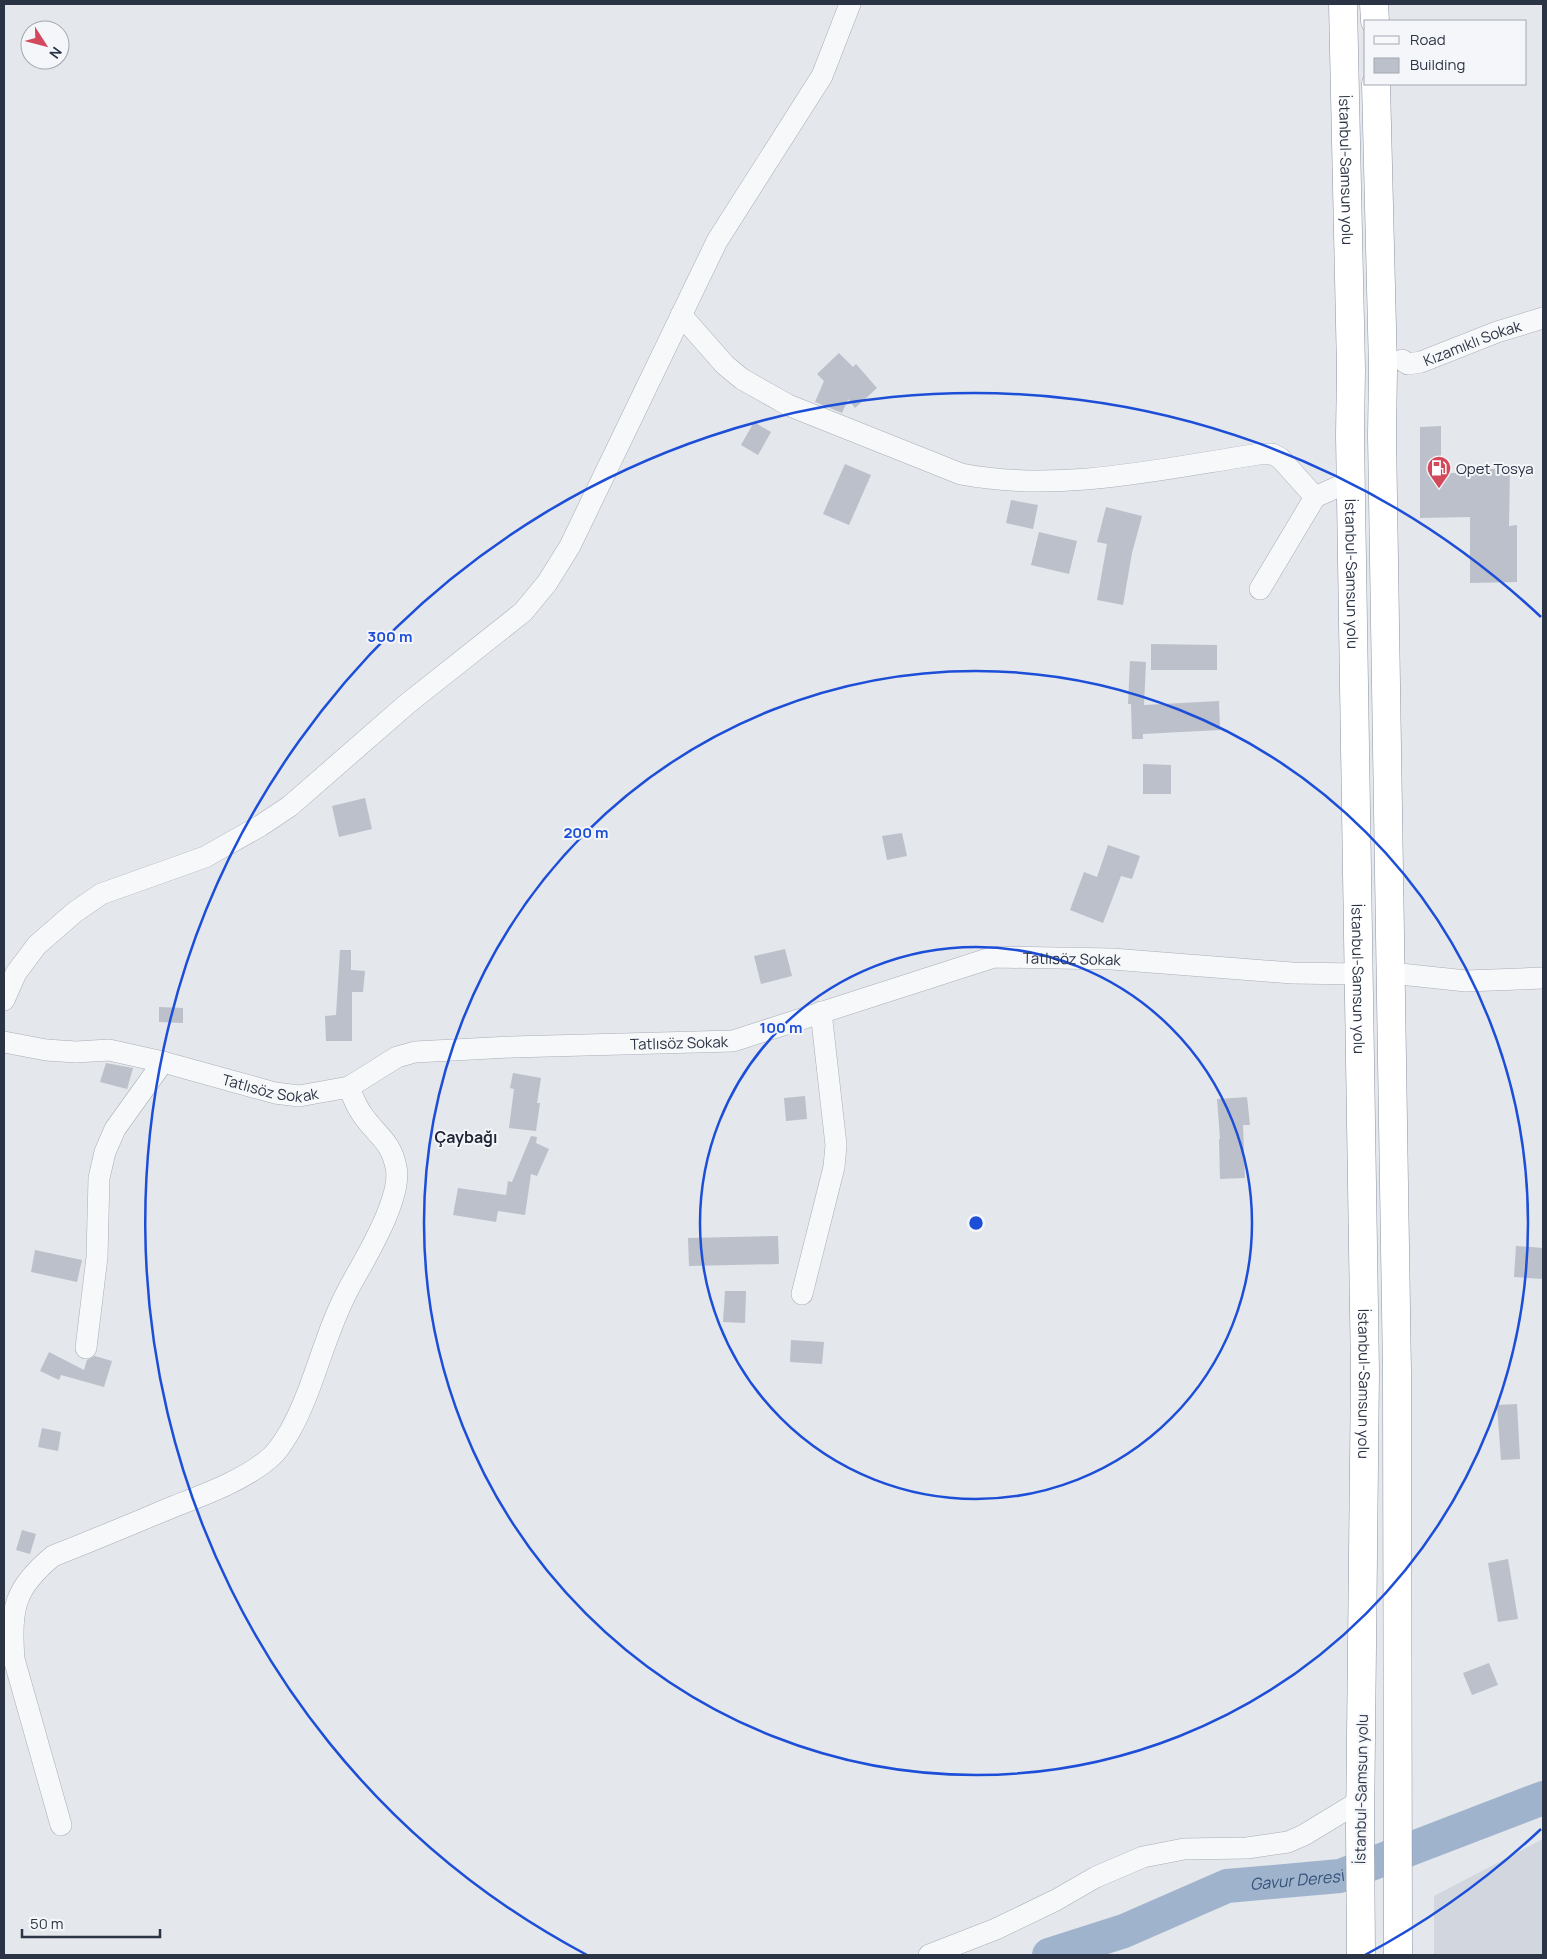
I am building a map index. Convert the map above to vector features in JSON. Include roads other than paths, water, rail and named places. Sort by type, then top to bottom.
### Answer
[{"type":"highway","name":"İstanbul-Samsun yolu","points":[[1342,4],[1351,360],[1351,482],[1366,1372],[1360,1801],[1361,1955]]},
{"type":"highway","points":[[1374,4],[1375,20]]},
{"type":"highway","points":[[1376,85],[1383,369],[1382,435],[1397,1372],[1398,1955]]},
{"type":"street","points":[[4,1000],[16,973],[37,945],[76,912],[101,894],[205,857],[290,806],[407,704],[523,612],[547,583],[570,546],[717,241],[822,76],[850,4]]},
{"type":"street","points":[[680,315],[725,365],[742,379],[788,404],[961,474],[990,480],[1029,482],[1076,480],[1259,454],[1272,454],[1280,458],[1315,497]]},
{"type":"street","name":"Kızamıklı Sokak","points":[[1402,360],[1408,364],[1421,362],[1497,332],[1543,318]]},
{"type":"street","points":[[1260,589],[1315,497],[1351,482]]},
{"type":"street","name":"Tatlısöz Sokak","points":[[4,1042],[46,1050],[76,1052],[109,1050],[163,1062],[283,1094],[299,1096],[349,1087],[397,1057],[415,1052],[512,1047],[733,1041],[994,957],[1112,959],[1292,974],[1359,974]]},
{"type":"street","points":[[1390,973],[1466,981],[1543,978]]},
{"type":"street","points":[[802,1294],[835,1159],[836,1145],[820,1012]]},
{"type":"street","points":[[86,1348],[97,1257],[99,1178],[105,1152],[115,1129],[163,1062]]},
{"type":"street","points":[[61,1825],[14,1658],[11,1631],[20,1590],[35,1571],[53,1556],[209,1492],[254,1469],[273,1455],[289,1432],[306,1398],[347,1292],[380,1231],[395,1191],[397,1169],[390,1148],[381,1134],[365,1119],[349,1087]]},
{"type":"street","points":[[929,1955],[996,1929],[1056,1900],[1096,1877],[1143,1857],[1184,1849],[1247,1848],[1288,1842],[1304,1835],[1360,1801]]},
{"type":"waterway","name":"Gavur Deresi","points":[[1049,1955],[1124,1931],[1227,1886],[1340,1876],[1543,1798]]},
{"type":"place","name":"Opet Tosya","points":[[1439,489]]},
{"type":"district","name":"Çaybağı","points":[[466,1137]]}]
